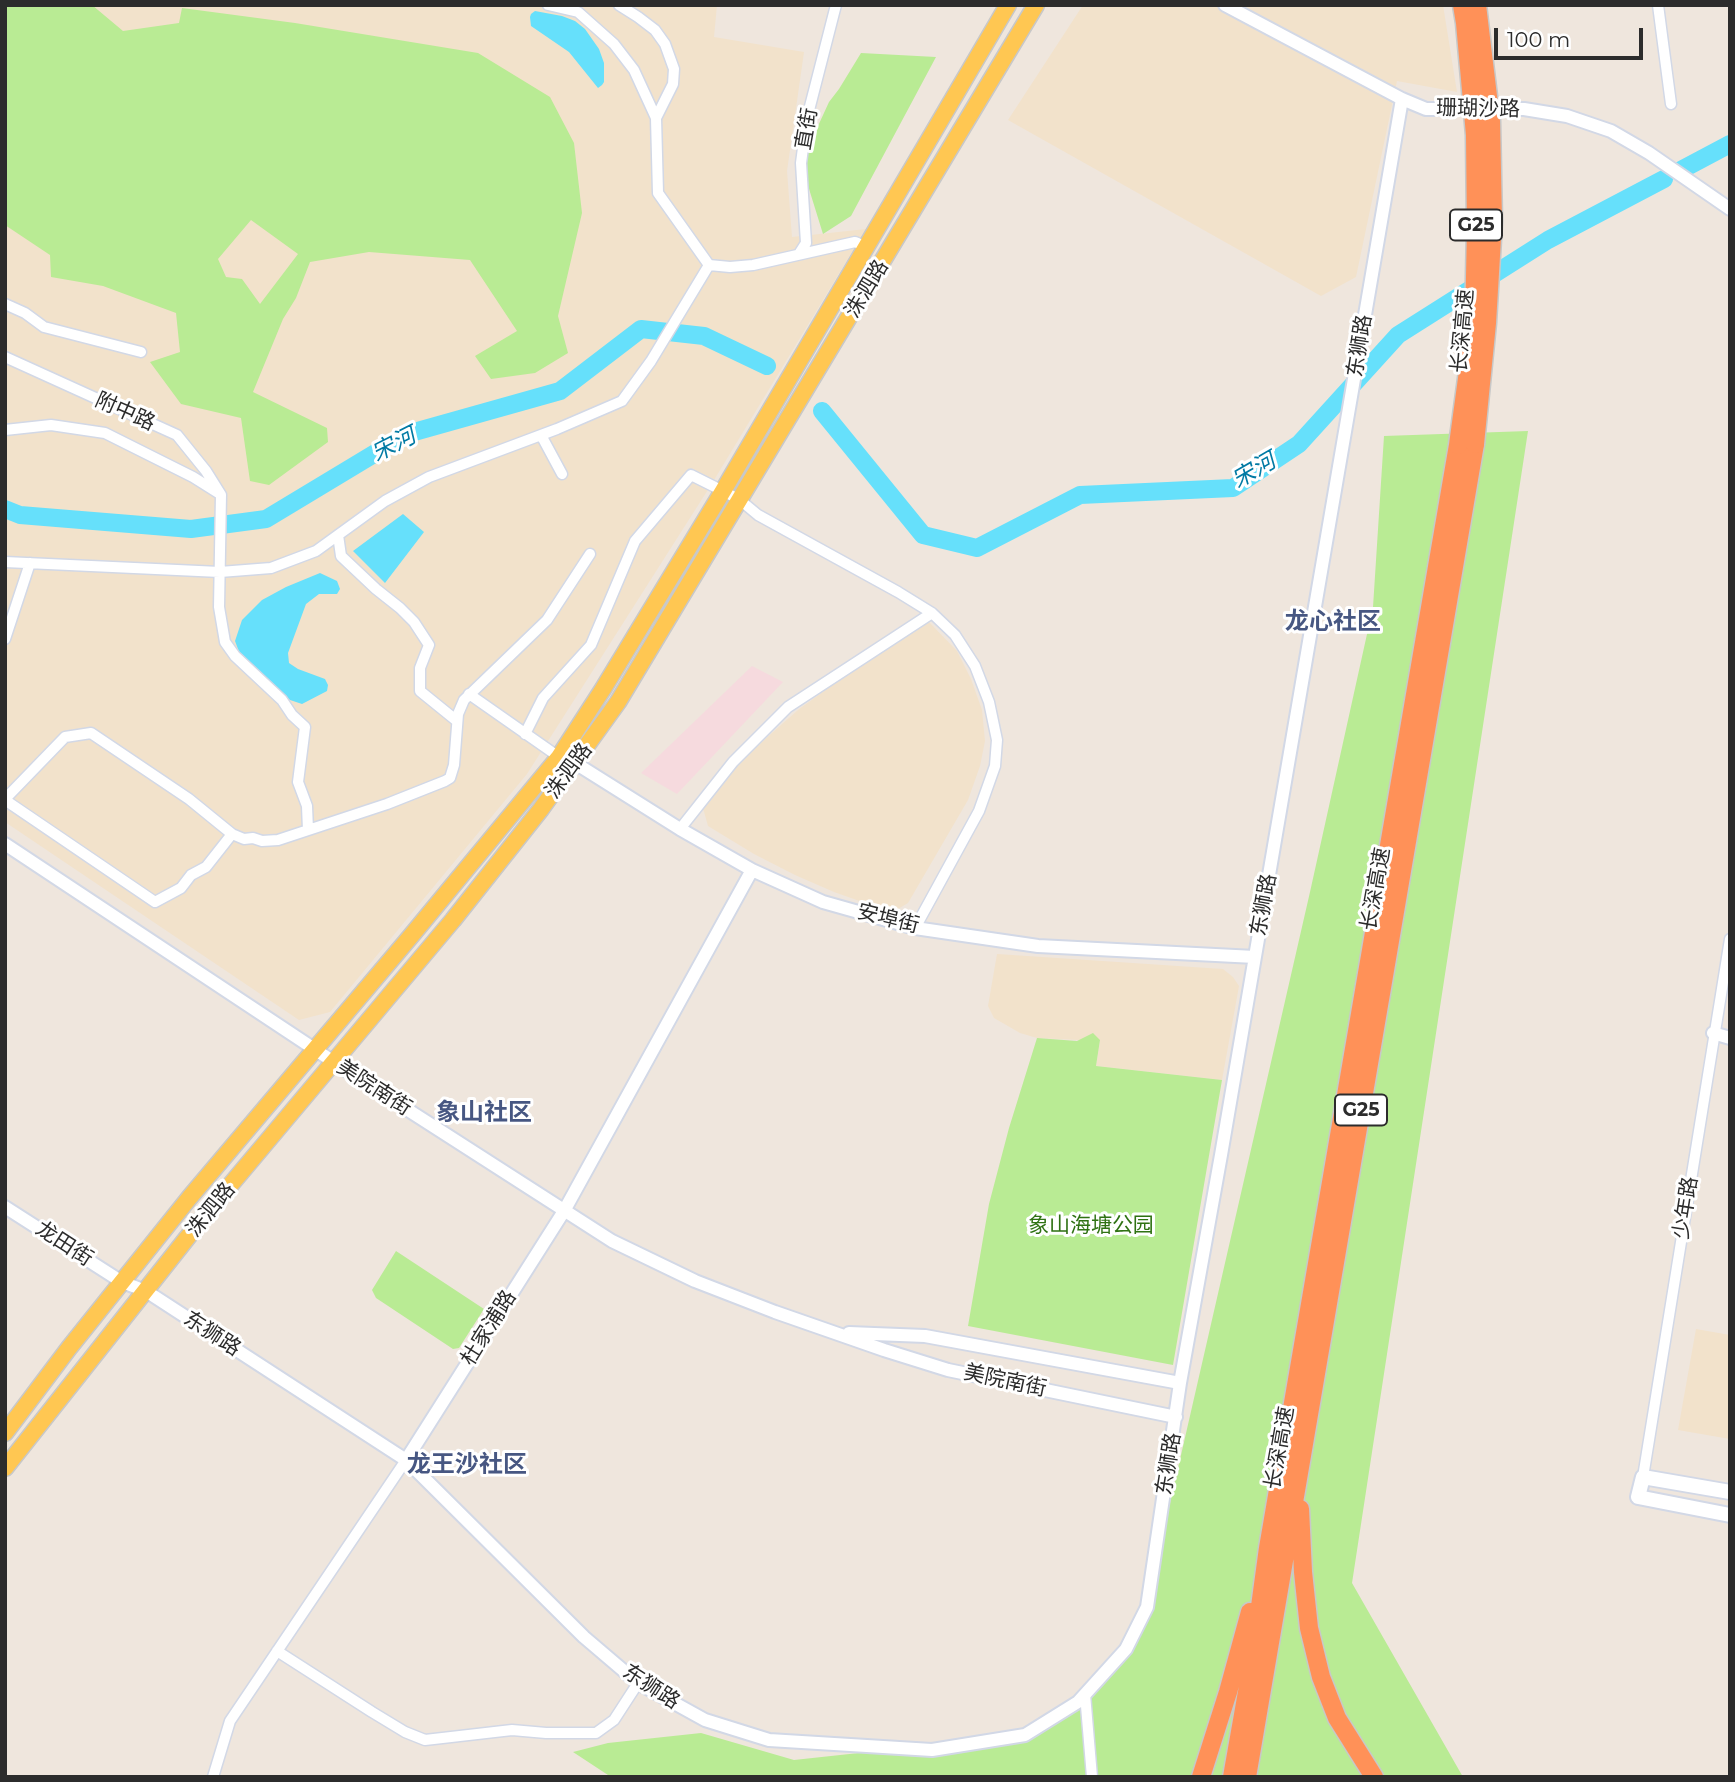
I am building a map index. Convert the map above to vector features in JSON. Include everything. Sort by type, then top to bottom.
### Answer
[{"type":"highway","name":"长深高速","points":[[1247,1777],[1299,1475],[1466,445],[1474,327],[1476,229],[1475,135],[1462,5]]},
{"type":"highway","name":"长深高速","points":[[1231,1777],[1253,1658],[1268,1548],[1487,323],[1493,222],[1492,121],[1477,5]]},
{"type":"highway","points":[[1299,1475],[1308,1628],[1321,1677],[1337,1718],[1374,1777]]},
{"type":"highway","points":[[1201,1777],[1268,1548]]},
{"type":"main road","name":"洙泗路","points":[[5,1433],[190,1196],[559,757],[723,491],[1008,5]]},
{"type":"main road","name":"洙泗路","points":[[5,1468],[206,1214],[453,920],[541,809],[618,702],[1036,5]]},
{"type":"main road","points":[[1730,1492],[1643,1477],[1638,1497],[1730,1515]]},
{"type":"street","points":[[548,5],[582,9],[634,70],[656,118],[657,193],[709,265],[753,265],[855,242],[866,246]]},
{"type":"street","points":[[619,5],[655,30],[665,44],[674,69],[673,84],[656,118]]},
{"type":"street","name":"直街","points":[[799,254],[806,243],[801,163],[807,118],[836,5]]},
{"type":"street","name":"珊瑚沙路","points":[[1225,5],[1402,99],[1426,108],[1524,109],[1567,116],[1611,131],[1649,153],[1730,209]]},
{"type":"street","points":[[1658,5],[1671,104]]},
{"type":"street","name":"东狮路","points":[[122,1282],[146,1291],[406,1460],[583,1637],[638,1683],[705,1720],[769,1740],[932,1750],[1025,1735],[1078,1702],[1126,1649],[1147,1607],[1180,1383],[1402,99]]},
{"type":"street","points":[[5,562],[220,572],[271,568],[316,551],[385,501],[429,477],[622,401],[651,360],[709,265]]},
{"type":"street","points":[[5,304],[25,313],[44,327],[141,352]]},
{"type":"street","name":"附中路","points":[[5,357],[177,435],[221,495]]},
{"type":"street","points":[[5,430],[51,425],[105,433],[193,477],[221,495],[219,607],[225,642],[235,656],[282,700],[304,727],[298,782],[307,806],[308,830]]},
{"type":"street","points":[[541,435],[562,474]]},
{"type":"street","points":[[525,734],[543,698],[591,645],[635,541],[691,475],[740,500],[758,515],[932,612],[955,635],[975,666],[989,702],[997,740],[995,766],[979,811],[915,928]]},
{"type":"street","points":[[338,534],[341,556],[414,622],[429,645],[420,668],[420,691],[457,721]]},
{"type":"street","points":[[232,834],[206,867],[191,874],[181,888],[155,902],[5,799],[65,737],[91,733],[189,799],[232,834],[244,839],[278,840],[387,804],[450,778],[460,707],[469,694],[547,620],[590,554]]},
{"type":"street","points":[[5,639],[30,563]]},
{"type":"street","points":[[680,829],[733,762],[788,707],[932,612]]},
{"type":"street","points":[[469,694],[559,757]]},
{"type":"street","name":"安埠街","points":[[559,757],[575,763],[680,829],[752,870],[823,902],[915,928],[1038,946],[1255,957]]},
{"type":"street","name":"美院南街","points":[[8,850],[612,1241],[695,1280],[775,1312],[948,1370],[1176,1417]]},
{"type":"street","name":"杜家浦路","points":[[213,1777],[230,1721],[406,1460],[564,1211],[752,870]]},
{"type":"street","name":"少年路","points":[[1643,1477],[1730,939]]},
{"type":"street","points":[[1713,1032],[1730,1038]]},
{"type":"street","name":"龙田街","points":[[5,1206],[122,1282]]},
{"type":"street","name":"美院南街","points":[[837,1332],[925,1336],[1180,1383]]},
{"type":"street","points":[[277,1651],[405,1732],[425,1740],[512,1730],[596,1733],[614,1720],[638,1683]]},
{"type":"street","points":[[1085,1694],[1091,1777]]},
{"type":"shaded area","points":[[5,5],[717,5],[714,37],[804,52],[787,171],[792,237],[866,229],[711,485],[527,774],[330,1012],[299,1020],[5,822]]},
{"type":"shaded area","points":[[1083,5],[1443,5],[1457,92],[1397,81],[1356,277],[1321,296],[1008,120]]},
{"type":"shaded area","points":[[929,622],[957,651],[971,679],[982,710],[985,741],[980,766],[968,800],[908,903],[898,909],[882,909],[834,892],[754,854],[708,826],[703,808],[738,763],[798,710]]},
{"type":"shaded area","points":[[752,666],[783,682],[677,794],[641,773]]},
{"type":"shaded area","points":[[997,954],[1223,969],[1239,986],[1222,1080],[1096,1066],[1100,1041],[1037,1038],[1020,1033],[994,1018],[988,1006]]},
{"type":"shaded area","points":[[1696,1329],[1730,1335],[1730,1439],[1678,1430]]},
{"type":"green space","points":[[5,5],[92,5],[123,31],[179,23],[182,8],[295,23],[478,53],[550,97],[574,143],[582,213],[558,316],[568,353],[535,373],[491,379],[475,356],[517,331],[470,260],[369,252],[310,262],[253,392],[327,428],[328,442],[269,485],[250,481],[241,418],[181,404],[150,362],[180,352],[176,313],[103,286],[51,277],[50,255],[5,225]],"holes":[[[251,220],[298,254],[260,304],[242,279],[226,277],[218,259]]]},
{"type":"green space","points":[[861,53],[936,57],[851,216],[823,234],[801,163],[829,102]]},
{"type":"green space","points":[[1528,431],[1352,1583],[1463,1777],[611,1777],[573,1752],[608,1743],[701,1733],[794,1760],[1025,1735],[1085,1694],[1126,1649],[1151,1586],[1373,607],[1384,436]]},
{"type":"green space","name":"象山海塘公园","points":[[1093,1033],[1100,1040],[1096,1066],[1222,1080],[1173,1365],[968,1326],[989,1204],[1037,1038],[1077,1041]]},
{"type":"green space","points":[[396,1251],[484,1309],[459,1348],[453,1349],[376,1298],[372,1290]]},
{"type":"water","points":[[535,11],[562,16],[585,29],[599,49],[604,63],[602,85],[598,88],[569,52],[531,26],[530,17]]},
{"type":"water","points":[[403,514],[424,532],[385,583],[353,551]]},
{"type":"water","points":[[320,573],[337,581],[340,589],[337,594],[319,594],[306,604],[288,653],[289,663],[325,679],[328,685],[327,691],[302,704],[290,700],[241,657],[235,641],[242,620],[262,600]]},
{"type":"waterway","name":"宋河","points":[[1681,170],[1730,144]]},
{"type":"waterway","name":"宋河","points":[[822,411],[923,535],[977,548],[1080,495],[1233,488],[1299,444],[1398,335],[1548,240],[1664,179]]},
{"type":"waterway","name":"宋河","points":[[5,509],[20,515],[191,529],[266,519],[407,434],[560,391],[641,329],[704,336],[767,366]]},
{"type":"district","name":"龙心社区","points":[[1333,622]]},
{"type":"district","name":"象山社区","points":[[484,1113]]},
{"type":"district","name":"龙王沙社区","points":[[467,1465]]}]
